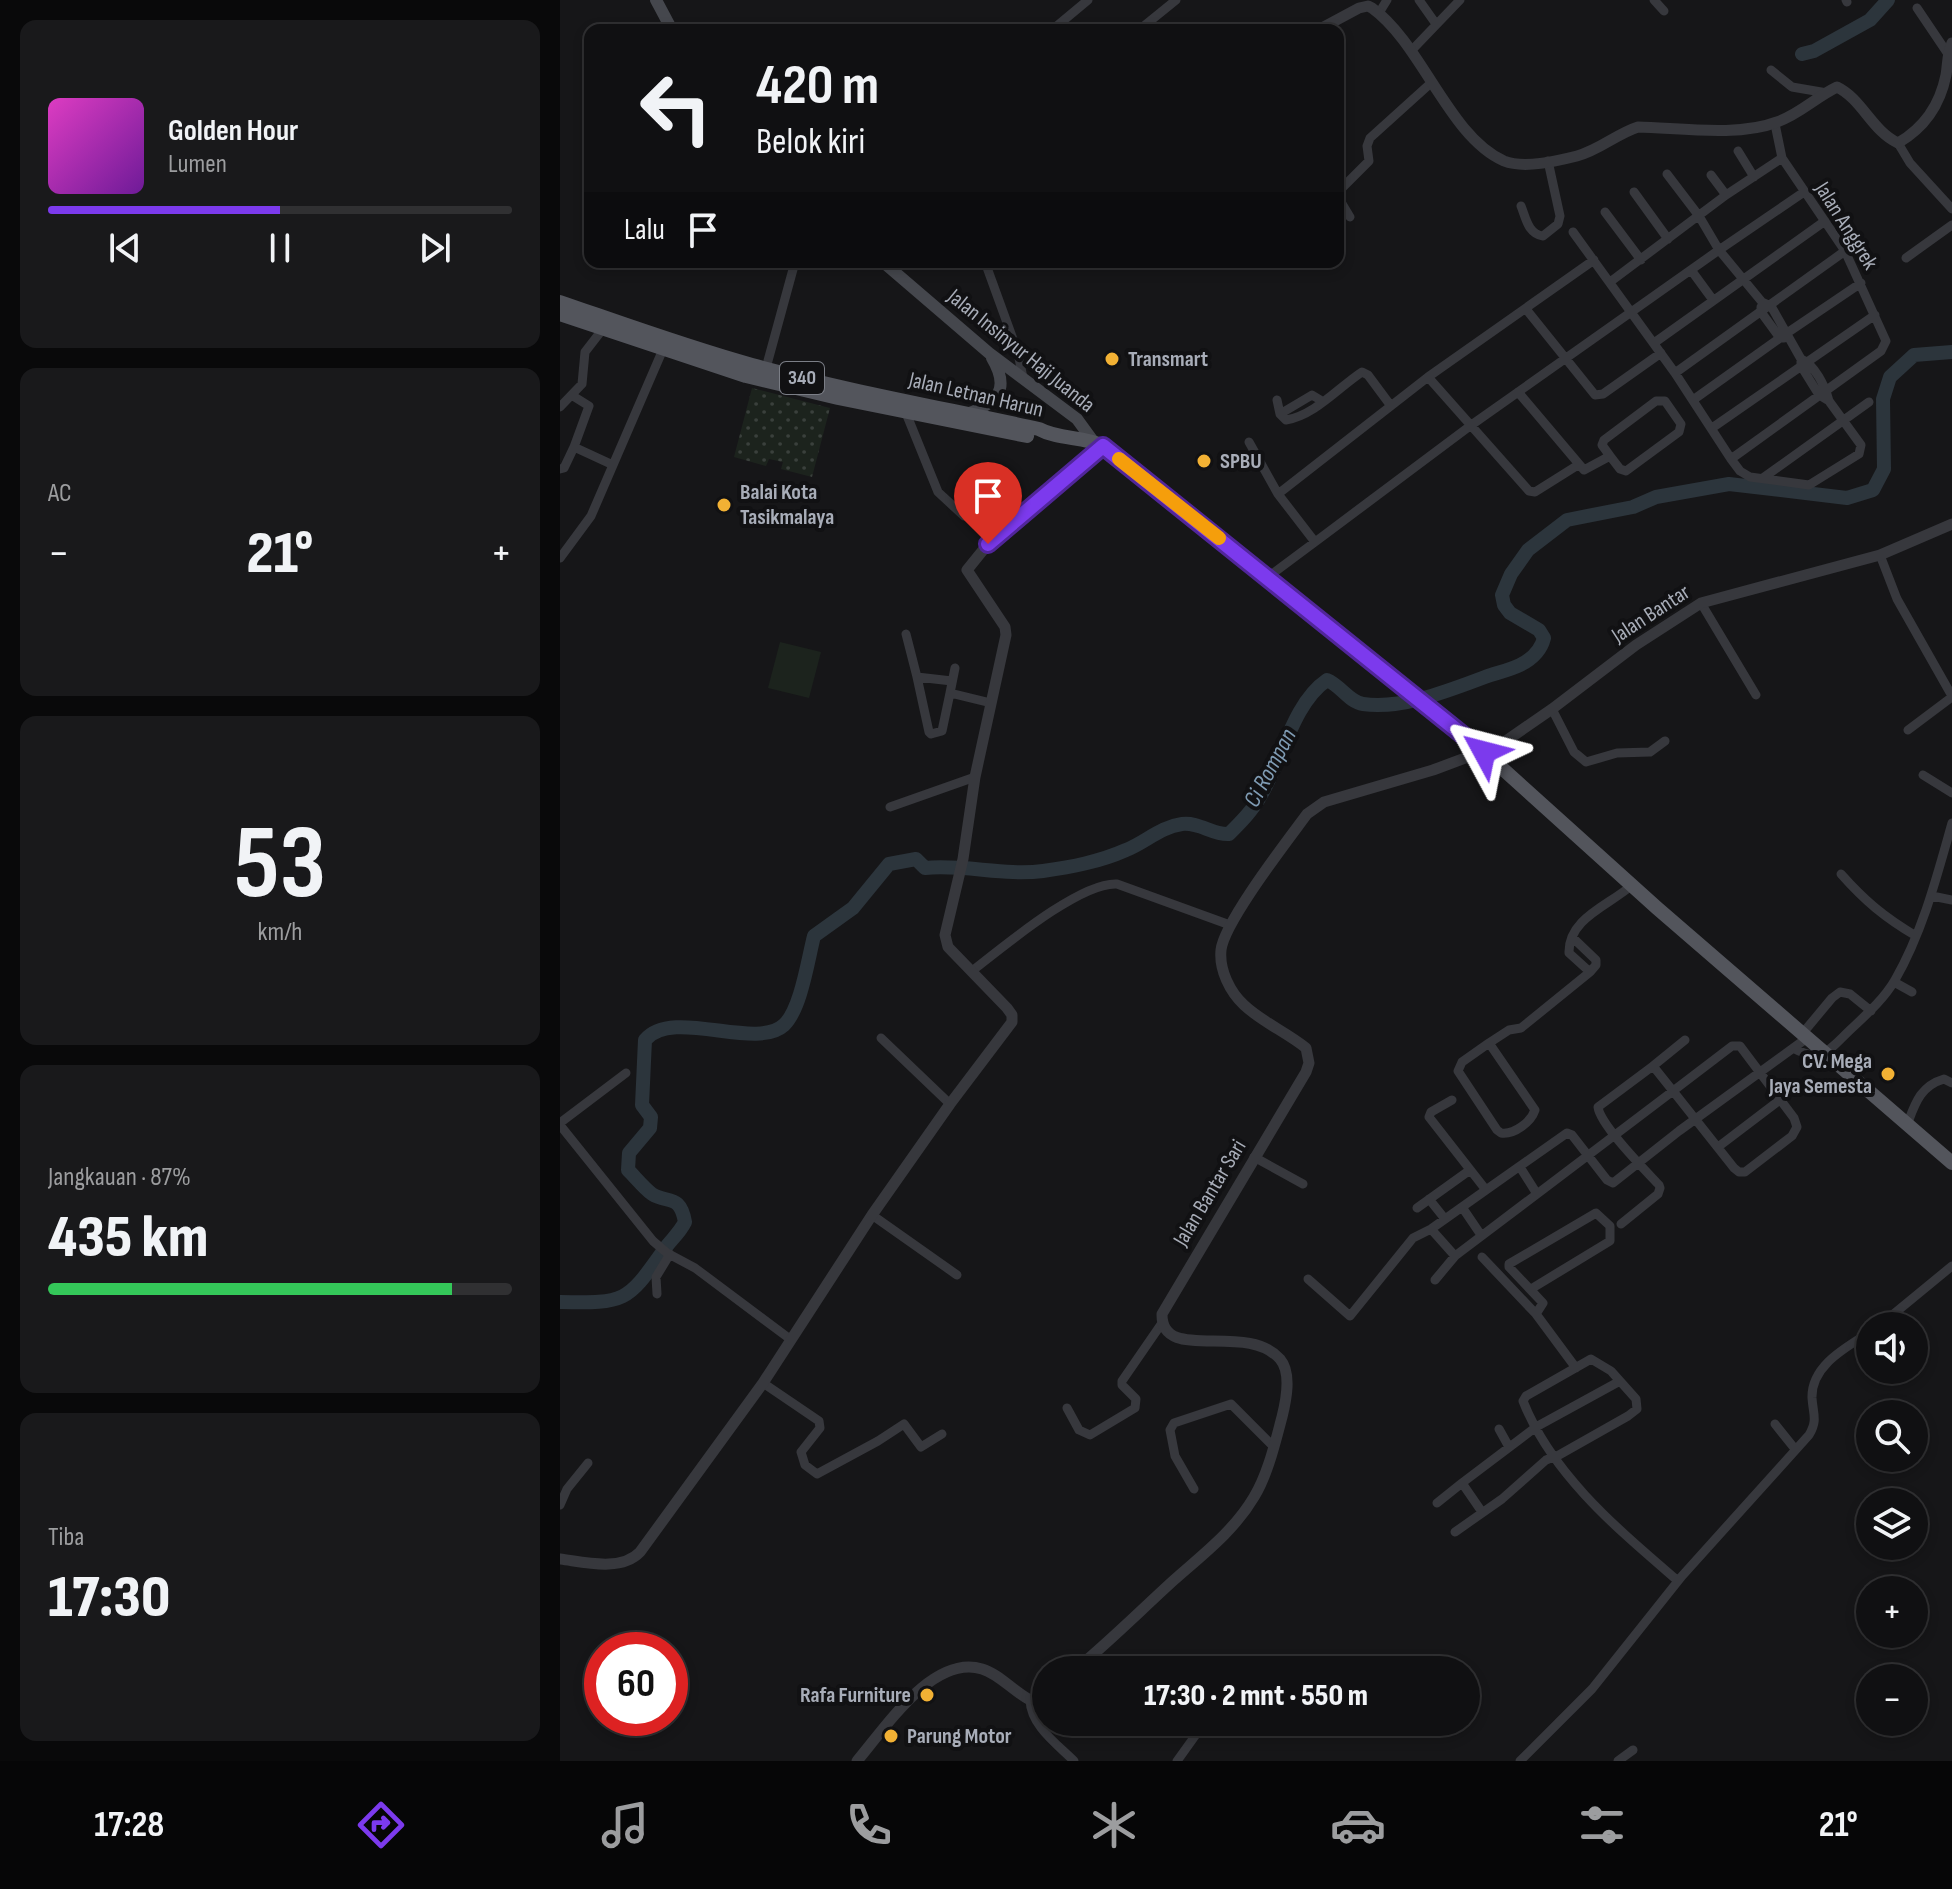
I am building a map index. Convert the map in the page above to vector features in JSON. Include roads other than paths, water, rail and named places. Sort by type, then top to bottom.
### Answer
[{"type":"main road","points":[[656,0],[669,24]]},
{"type":"main road","name":"Jalan Insinyur Haji Juanda","points":[[890,268],[989,353],[1077,419],[1098,444]]},
{"type":"main road","name":"Jalan Letnan Harun","points":[[560,302],[746,376],[967,414],[1039,429],[1049,434]]},
{"type":"main road","points":[[560,314],[602,330],[665,345]]},
{"type":"main road","name":"Jalan Letnan Harun","points":[[665,345],[766,368],[906,413],[1037,438],[1049,434]]},
{"type":"main road","points":[[967,414],[989,406],[998,397],[1001,383],[998,368],[989,353]]},
{"type":"main road","points":[[1049,434],[1098,444],[1268,577],[1484,752],[1952,1163]]},
{"type":"street","points":[[1059,24],[1088,0]]},
{"type":"street","points":[[1379,13],[1387,0]]},
{"type":"street","points":[[1419,0],[1436,24]]},
{"type":"street","points":[[1412,50],[1460,0]]},
{"type":"street","points":[[1654,0],[1664,11]]},
{"type":"street","points":[[1146,24],[1170,2]]},
{"type":"street","points":[[1328,24],[1366,3],[1390,24],[1412,50],[1475,139],[1497,156],[1514,163],[1548,161],[1595,150],[1624,131],[1638,127],[1749,129],[1775,124],[1801,111],[1833,88],[1841,88],[1886,136],[1898,143],[1910,163],[1952,209]]},
{"type":"street","points":[[1898,143],[1920,128],[1933,109],[1950,58],[1917,8]]},
{"type":"street","points":[[1771,70],[1792,87],[1827,93]]},
{"type":"street","points":[[1344,188],[1369,161],[1367,146],[1370,138],[1432,82]]},
{"type":"street","points":[[1943,84],[1952,94]]},
{"type":"street","name":"Jalan Anggrek","points":[[1775,124],[1782,158],[1845,251],[1886,341],[1884,348],[1823,393]]},
{"type":"street","points":[[1738,151],[1754,177]]},
{"type":"street","points":[[1610,282],[1726,195],[1782,158]]},
{"type":"street","points":[[1521,206],[1535,234],[1543,236],[1558,224],[1560,216],[1548,161]]},
{"type":"street","points":[[1573,232],[1744,475],[1809,485],[1859,454],[1861,445],[1844,420],[1765,306],[1719,250],[1699,216],[1667,174]]},
{"type":"street","points":[[1711,175],[1726,195]]},
{"type":"street","points":[[1634,192],[1668,239]]},
{"type":"street","points":[[1268,577],[1470,426],[1804,192]]},
{"type":"street","points":[[1344,206],[1350,217]]},
{"type":"street","points":[[1605,212],[1641,260]]},
{"type":"street","points":[[1654,343],[1825,221]]},
{"type":"street","points":[[1906,258],[1952,225]]},
{"type":"street","points":[[1675,373],[1845,251]]},
{"type":"street","points":[[1278,494],[1428,377],[1594,260]]},
{"type":"street","points":[[766,368],[793,268]]},
{"type":"street","points":[[987,268],[1018,353],[1023,378]]},
{"type":"street","points":[[1691,270],[1713,300]]},
{"type":"street","points":[[1693,400],[1861,283]]},
{"type":"street","points":[[1526,309],[1595,395],[1603,394],[1661,353]]},
{"type":"street","points":[[1712,428],[1875,315]]},
{"type":"street","points":[[560,407],[573,396],[584,378],[585,352],[602,330]]},
{"type":"street","points":[[560,558],[591,516],[665,345]]},
{"type":"street","points":[[1277,400],[1280,414],[1312,395],[1322,401],[1362,372],[1368,375],[1391,406]]},
{"type":"street","points":[[1428,377],[1532,493],[1578,465]]},
{"type":"street","points":[[1518,392],[1578,465],[1587,470],[1610,456]]},
{"type":"street","points":[[1731,459],[1823,393]]},
{"type":"street","points":[[560,469],[565,466],[574,447],[589,406],[573,396]]},
{"type":"street","points":[[1656,401],[1665,401],[1681,424],[1679,432],[1626,471],[1620,469],[1610,456],[1602,445],[1604,440],[1656,401]]},
{"type":"street","points":[[1763,478],[1869,402]]},
{"type":"street","points":[[906,413],[938,492],[964,516]]},
{"type":"street","points":[[1249,442],[1278,494],[1315,542]]},
{"type":"street","points":[[560,1559],[617,1563],[636,1557],[763,1383],[872,1215],[1013,1019],[1007,1008],[950,949],[945,935],[963,859],[975,777],[1006,631],[967,572],[988,544],[1098,444]]},
{"type":"street","points":[[574,447],[613,465]]},
{"type":"street","name":"Jalan Bantar","points":[[1484,752],[1552,709],[1636,645],[1701,603],[1880,555],[1952,524]]},
{"type":"street","points":[[1880,555],[1897,599],[1952,696],[1908,730]]},
{"type":"street","points":[[1701,603],[1756,695]]},
{"type":"street","points":[[906,634],[931,734],[942,731],[955,668]]},
{"type":"street","points":[[917,677],[952,681]]},
{"type":"street","points":[[950,693],[991,703]]},
{"type":"street","points":[[1552,709],[1574,752],[1586,762],[1617,753],[1650,752],[1665,741]]},
{"type":"street","points":[[925,715],[945,715]]},
{"type":"street","name":"Jalan Bantar Sari","points":[[1162,1323],[1162,1314],[1306,1072],[1306,1048],[1244,1005],[1230,988],[1220,953],[1230,925],[1299,825],[1316,806],[1484,752]]},
{"type":"street","points":[[1923,775],[1952,793]]},
{"type":"street","points":[[890,807],[975,777]]},
{"type":"street","points":[[1793,1048],[1808,1055],[1825,1053],[1871,1011],[1894,982],[1932,896],[1952,823]]},
{"type":"street","points":[[1841,874],[1882,916],[1916,936]]},
{"type":"street","points":[[972,971],[1057,909],[1109,884],[1117,884],[1230,925]]},
{"type":"street","points":[[1489,1043],[1535,1110],[1531,1119],[1510,1134],[1497,1130],[1458,1071],[1462,1062],[1489,1043],[1509,1030],[1521,1028],[1590,972],[1569,953],[1572,937],[1583,918],[1617,899],[1632,885]]},
{"type":"street","points":[[1932,896],[1952,900]]},
{"type":"street","points":[[1894,982],[1912,992]]},
{"type":"street","points":[[1308,1279],[1350,1316],[1411,1240],[1567,1133],[1613,1183],[1793,1048],[1840,992],[1850,994],[1871,1011]]},
{"type":"street","points":[[881,1038],[950,1104]]},
{"type":"street","points":[[1621,1224],[1660,1191],[1659,1185],[1600,1116],[1598,1107],[1685,1040]]},
{"type":"street","points":[[1435,1280],[1455,1256],[1481,1235],[1589,1157],[1673,1091],[1737,1044],[1794,1118],[1795,1132],[1745,1172],[1737,1171],[1695,1120],[1673,1091],[1653,1066]]},
{"type":"street","points":[[626,1073],[560,1124],[666,1252],[695,1268],[790,1339]]},
{"type":"street","points":[[1907,1125],[1923,1090],[1932,1082],[1944,1079],[1952,1083]]},
{"type":"street","points":[[1718,1147],[1781,1099]]},
{"type":"street","points":[[1452,1100],[1431,1112],[1429,1117],[1486,1190]]},
{"type":"street","points":[[1254,1157],[1303,1184]]},
{"type":"street","points":[[1520,1167],[1537,1194]]},
{"type":"street","points":[[1417,1208],[1470,1170]]},
{"type":"street","points":[[1429,1199],[1445,1219]]},
{"type":"street","points":[[1462,1207],[1481,1235]]},
{"type":"street","points":[[1531,1289],[1610,1241],[1610,1226],[1596,1213],[1511,1261],[1509,1267],[1544,1304],[1536,1314]]},
{"type":"street","points":[[872,1215],[957,1275]]},
{"type":"street","points":[[1431,1229],[1455,1256]]},
{"type":"street","points":[[657,1294],[656,1277],[666,1252]]},
{"type":"street","points":[[1482,1257],[1536,1314],[1576,1368]]},
{"type":"street","points":[[1896,1312],[1952,1266]]},
{"type":"street","points":[[1067,1408],[1079,1430],[1090,1435],[1135,1408],[1136,1399],[1122,1385],[1122,1381],[1162,1323],[1169,1335],[1186,1342],[1227,1340],[1266,1347],[1279,1358],[1287,1375],[1286,1404],[1255,1496],[1234,1526],[1090,1656]]},
{"type":"street","points":[[1520,1761],[1592,1689],[1678,1581],[1815,1425],[1812,1393],[1823,1368],[1835,1355],[1856,1341]]},
{"type":"street","points":[[1455,1532],[1506,1496],[1538,1466],[1555,1457],[1628,1416],[1637,1409],[1636,1399],[1620,1381],[1605,1366],[1591,1359],[1526,1396],[1523,1401],[1555,1457],[1614,1525],[1678,1581]]},
{"type":"street","points":[[1437,1503],[1536,1427],[1620,1381]]},
{"type":"street","points":[[763,1383],[819,1421],[820,1428],[801,1452],[805,1465],[815,1474],[858,1453],[904,1424],[921,1447],[942,1434]]},
{"type":"street","points":[[1194,1489],[1175,1456],[1170,1430],[1174,1423],[1231,1404],[1274,1447]]},
{"type":"street","points":[[1775,1424],[1795,1449]]},
{"type":"street","points":[[1499,1429],[1509,1447]]},
{"type":"street","points":[[560,1505],[563,1489],[588,1463]]},
{"type":"street","points":[[1462,1483],[1482,1512]]},
{"type":"street","points":[[857,1761],[930,1680],[960,1667],[989,1672],[1030,1700],[1030,1711],[1038,1724],[1074,1761]]},
{"type":"street","points":[[1177,1761],[1195,1736]]},
{"type":"street","points":[[1618,1761],[1633,1750]]},
{"type":"waterway","points":[[1802,54],[1814,51],[1870,20],[1888,0]]},
{"type":"waterway","name":"Ci Rompan","points":[[560,1302],[600,1302],[625,1295],[643,1278],[685,1222],[676,1203],[652,1194],[628,1170],[629,1153],[650,1128],[651,1117],[642,1105],[645,1040],[658,1031],[674,1027],[754,1034],[771,1032],[784,1025],[795,1008],[814,936],[853,908],[889,864],[916,859],[925,868],[1043,871],[1106,858],[1167,828],[1182,824],[1229,834],[1258,800],[1305,703],[1327,680],[1358,703],[1393,704],[1441,693],[1528,660],[1544,638],[1539,630],[1510,613],[1502,595],[1511,574],[1528,550],[1567,520],[1633,507],[1656,497],[1729,484],[1847,498],[1873,490],[1884,469],[1883,399],[1890,377],[1914,355],[1952,352]]},
{"type":"place","name":"Transmart","points":[[1112,359]]},
{"type":"place","name":"SPBU","points":[[1204,461]]},
{"type":"place","name":"Balai Kota Tasikmalaya","points":[[724,505]]},
{"type":"place","name":"CV. Mega Jaya Semesta","points":[[1888,1074]]},
{"type":"place","name":"Rafa Furniture","points":[[927,1695]]},
{"type":"place","name":"Parung Motor","points":[[891,1736]]}]
